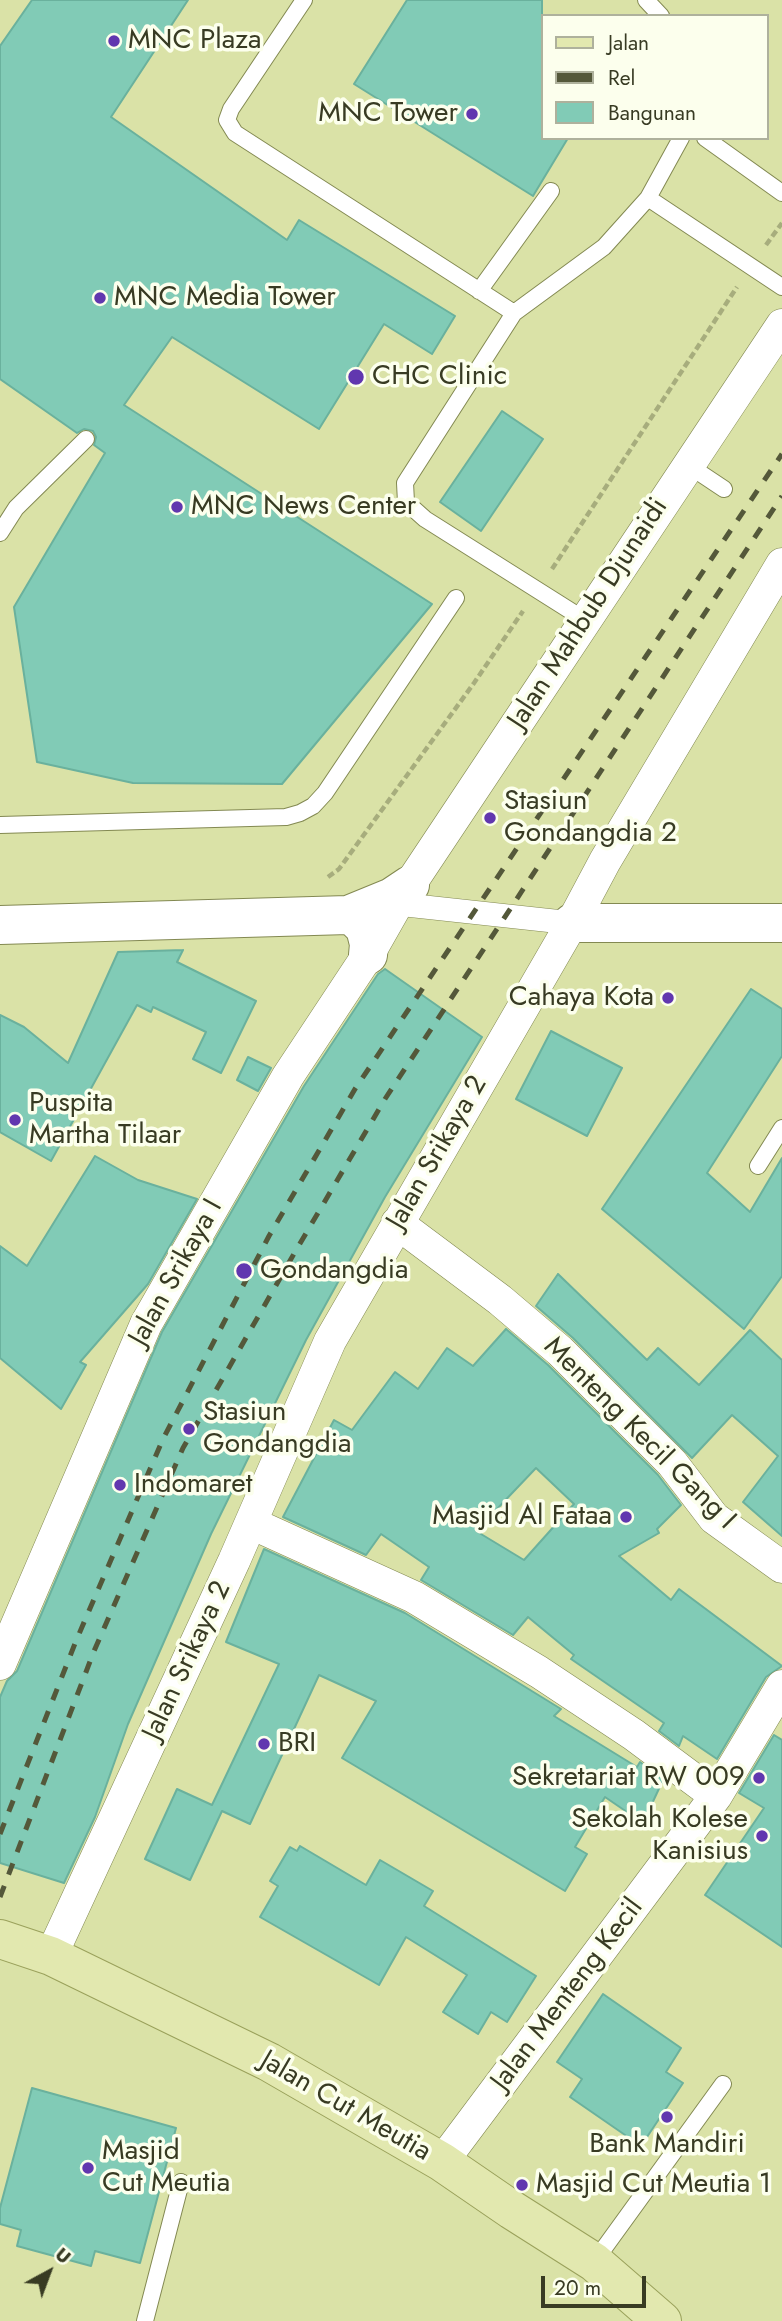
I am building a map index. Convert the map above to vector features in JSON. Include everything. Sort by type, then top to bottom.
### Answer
[{"type":"main road","name":"Jalan Cut Meutia","points":[[0,1939],[51,1956],[269,2062],[442,2162],[594,2262],[662,2321]]},
{"type":"street","name":"Jalan Mahbub Djunaidi","points":[[403,894],[782,325]]},
{"type":"street","name":"Jalan Srikaya 2","points":[[51,1956],[251,1523],[330,1341],[606,861],[782,564]]},
{"type":"street","points":[[0,925],[348,915],[403,894],[572,923],[782,923]]},
{"type":"street","name":"Jalan Srikaya I","points":[[0,1664],[146,1324],[288,1076],[368,956],[403,894]]},
{"type":"street","points":[[348,915],[365,928],[369,944],[368,956]]},
{"type":"street","name":"Menteng Kecil Gang I","points":[[397,1223],[500,1300],[560,1351],[672,1463],[714,1518],[782,1567]]},
{"type":"street","points":[[251,1523],[414,1597],[539,1672],[634,1735],[716,1796]]},
{"type":"street","name":"Jalan Menteng Kecil","points":[[442,2162],[716,1796],[782,1686]]},
{"type":"lane","points":[[304,0],[231,109],[228,120],[235,133],[514,313]]},
{"type":"lane","points":[[646,0],[659,14]]},
{"type":"lane","points":[[585,620],[425,519],[407,502],[405,483],[514,313],[604,247],[648,198],[680,140]]},
{"type":"lane","points":[[708,140],[782,193]]},
{"type":"lane","points":[[479,291],[551,191]]},
{"type":"lane","points":[[648,198],[782,287]]},
{"type":"lane","points":[[0,533],[16,509],[86,439]]},
{"type":"lane","points":[[688,465],[724,489]]},
{"type":"lane","points":[[0,825],[286,817],[300,813],[313,806],[325,793],[456,598]]},
{"type":"lane","points":[[758,1166],[782,1128]]},
{"type":"lane","points":[[594,2262],[723,2084]]},
{"type":"lane","points":[[145,2321],[181,2182]]},
{"type":"building","points":[[32,0],[188,0],[111,117],[287,240],[299,220],[455,316],[432,354],[384,324],[319,429],[172,337],[124,405],[432,604],[282,784],[133,783],[37,762],[14,607],[105,453],[94,445],[96,437],[93,431],[84,429],[77,433],[0,379],[0,46]]},
{"type":"building","name":"MNC Tower","points":[[407,0],[542,0],[540,140],[567,140],[533,196],[354,84]]},
{"type":"building","points":[[502,411],[543,439],[481,531],[440,502]]},
{"type":"building","points":[[183,950],[177,962],[256,1001],[221,1073],[193,1059],[206,1032],[153,1007],[151,1012],[137,1005],[51,1161],[0,1132],[0,1015],[24,1027],[68,1063],[118,952]]},
{"type":"building","name":"Stasiun Gondangdia","points":[[385,969],[482,1037],[385,1197],[306,1340],[211,1534],[128,1724],[95,1817],[64,1883],[0,1863],[0,1697],[7,1681],[17,1671],[162,1332],[304,1086],[378,974]]},
{"type":"building","points":[[751,989],[782,1009],[782,1056],[707,1173],[750,1212],[782,1158],[782,1276],[744,1329],[602,1209]]},
{"type":"building","points":[[551,1031],[622,1068],[587,1136],[516,1099]]},
{"type":"building","points":[[248,1057],[271,1068],[258,1091],[237,1080]]},
{"type":"building","points":[[95,1156],[138,1180],[197,1199],[148,1284],[80,1362],[86,1365],[61,1409],[0,1358],[0,1246],[27,1266]]},
{"type":"building","points":[[558,1274],[647,1360],[658,1348],[699,1385],[750,1330],[782,1360],[782,1536],[743,1502],[778,1456],[732,1415],[692,1458],[573,1338],[536,1306]]},
{"type":"building","points":[[506,1329],[548,1365],[658,1475],[681,1505],[657,1529],[659,1533],[619,1556],[671,1600],[679,1589],[782,1666],[766,1677],[717,1759],[683,1736],[679,1746],[659,1731],[664,1723],[571,1659],[574,1655],[528,1617],[513,1635],[421,1580],[429,1567],[381,1534],[366,1555],[283,1517],[334,1420],[352,1430],[395,1372],[418,1389],[447,1348],[473,1366]],"holes":[[[536,1468],[574,1504],[524,1560],[476,1531]]]},
{"type":"building","points":[[264,1549],[405,1613],[561,1709],[554,1716],[637,1767],[640,1762],[663,1780],[643,1823],[605,1797],[575,1847],[587,1854],[565,1891],[342,1758],[376,1701],[319,1675],[250,1824],[222,1811],[190,1880],[145,1859],[177,1789],[212,1805],[279,1664],[226,1642]]},
{"type":"building","name":"Sekolah Kolese Kanisius","points":[[774,1735],[782,1740],[782,1947],[705,1895],[764,1808],[739,1793]]},
{"type":"building","points":[[300,1846],[366,1885],[380,1860],[433,1891],[424,1906],[536,1976],[507,2022],[491,2012],[478,2034],[443,2012],[467,1975],[406,1937],[379,1985],[260,1917],[278,1886],[270,1881],[290,1847],[297,1851]]},
{"type":"building","points":[[603,1994],[681,2048],[666,2072],[683,2083],[641,2146],[570,2097],[582,2079],[557,2062]]},
{"type":"building","name":"Masjid Cut Meutia","points":[[32,2088],[176,2128],[140,2263],[95,2251],[91,2266],[17,2246],[21,2230],[0,2224],[0,2208]]},
{"type":"railway","points":[[0,1834],[76,1641],[163,1439],[269,1236],[355,1089],[782,454]]},
{"type":"railway","points":[[0,1897],[94,1651],[183,1448],[385,1099],[782,496]]},
{"type":"place","name":"MNC Plaza","points":[[114,41]]},
{"type":"place","name":"MNC Tower","points":[[472,114]]},
{"type":"place","name":"MNC Media Tower","points":[[100,298]]},
{"type":"place","name":"CHC Clinic","points":[[356,377]]},
{"type":"place","name":"MNC News Center","points":[[177,507]]},
{"type":"place","name":"Stasiun Gondangdia 2","points":[[490,818]]},
{"type":"place","name":"Cahaya Kota","points":[[668,998]]},
{"type":"place","name":"Puspita Martha Tilaar","points":[[15,1120]]},
{"type":"place","name":"Gondangdia","points":[[244,1271]]},
{"type":"place","name":"Stasiun Gondangdia","points":[[189,1429]]},
{"type":"place","name":"Indomaret","points":[[120,1485]]},
{"type":"place","name":"Masjid Al Fataa","points":[[626,1517]]},
{"type":"place","name":"BRI","points":[[264,1744]]},
{"type":"place","name":"Sekretariat RW 009","points":[[759,1778]]},
{"type":"place","name":"Sekolah Kolese Kanisius","points":[[762,1836]]},
{"type":"place","name":"Bank Mandiri","points":[[667,2117]]},
{"type":"place","name":"Masjid Cut Meutia","points":[[88,2168]]},
{"type":"place","name":"Masjid Cut Meutia 1","points":[[522,2185]]}]
